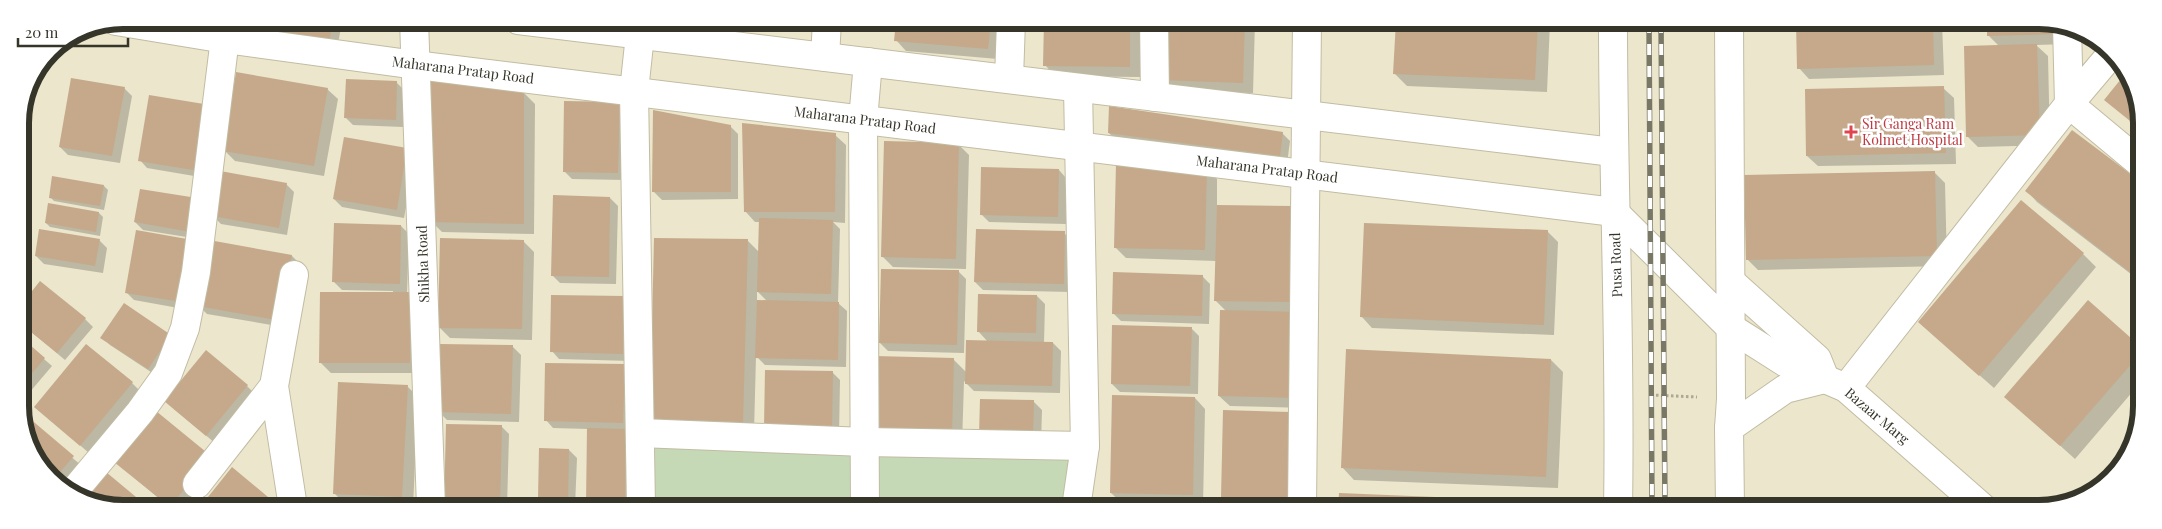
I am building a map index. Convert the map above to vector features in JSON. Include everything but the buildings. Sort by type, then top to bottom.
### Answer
[{"type":"street","name":"Shikha Road","points":[[414,29],[431,500]]},
{"type":"street","points":[[591,29],[1613,152]]},
{"type":"street","points":[[825,57],[827,29]]},
{"type":"street","points":[[1009,79],[1011,29]]},
{"type":"street","points":[[1154,29],[1156,97]]},
{"type":"street","points":[[1302,500],[1307,29]]},
{"type":"street","name":"Pusa Road","points":[[1613,29],[1614,212],[1620,393],[1618,500]]},
{"type":"street","points":[[1729,29],[1730,500]]},
{"type":"street","name":"Maharana Pratap Road","points":[[226,30],[416,65],[634,90],[1614,212]]},
{"type":"street","points":[[77,489],[140,412],[168,373],[185,328],[196,272],[226,30]]},
{"type":"street","points":[[2067,34],[2069,104],[2133,157]]},
{"type":"street","points":[[640,35],[634,90],[641,500]]},
{"type":"street","points":[[1729,428],[1785,388],[1835,383],[2108,58]]},
{"type":"street","points":[[865,500],[863,120],[868,62]]},
{"type":"street","points":[[1077,500],[1085,446],[1078,88]]},
{"type":"street","points":[[1614,212],[1731,328],[1802,373],[1835,383]]},
{"type":"street","points":[[292,500],[274,386],[294,275]]},
{"type":"street","name":"Bazaar Marg","points":[[1731,282],[1816,359],[1835,383],[1973,500]]},
{"type":"street","points":[[197,484],[274,386]]},
{"type":"street","points":[[640,433],[864,442],[1085,446]]},
{"type":"path","points":[[1620,393],[1731,399]]},
{"type":"green space","points":[[655,437],[1072,440],[1072,500],[654,500]]},
{"type":"railway","points":[[1649,29],[1652,500]]},
{"type":"railway","points":[[1661,29],[1665,500]]},
{"type":"place","name":"Sir Ganga Ram Kolmet Hospital","points":[[1851,132]]}]
